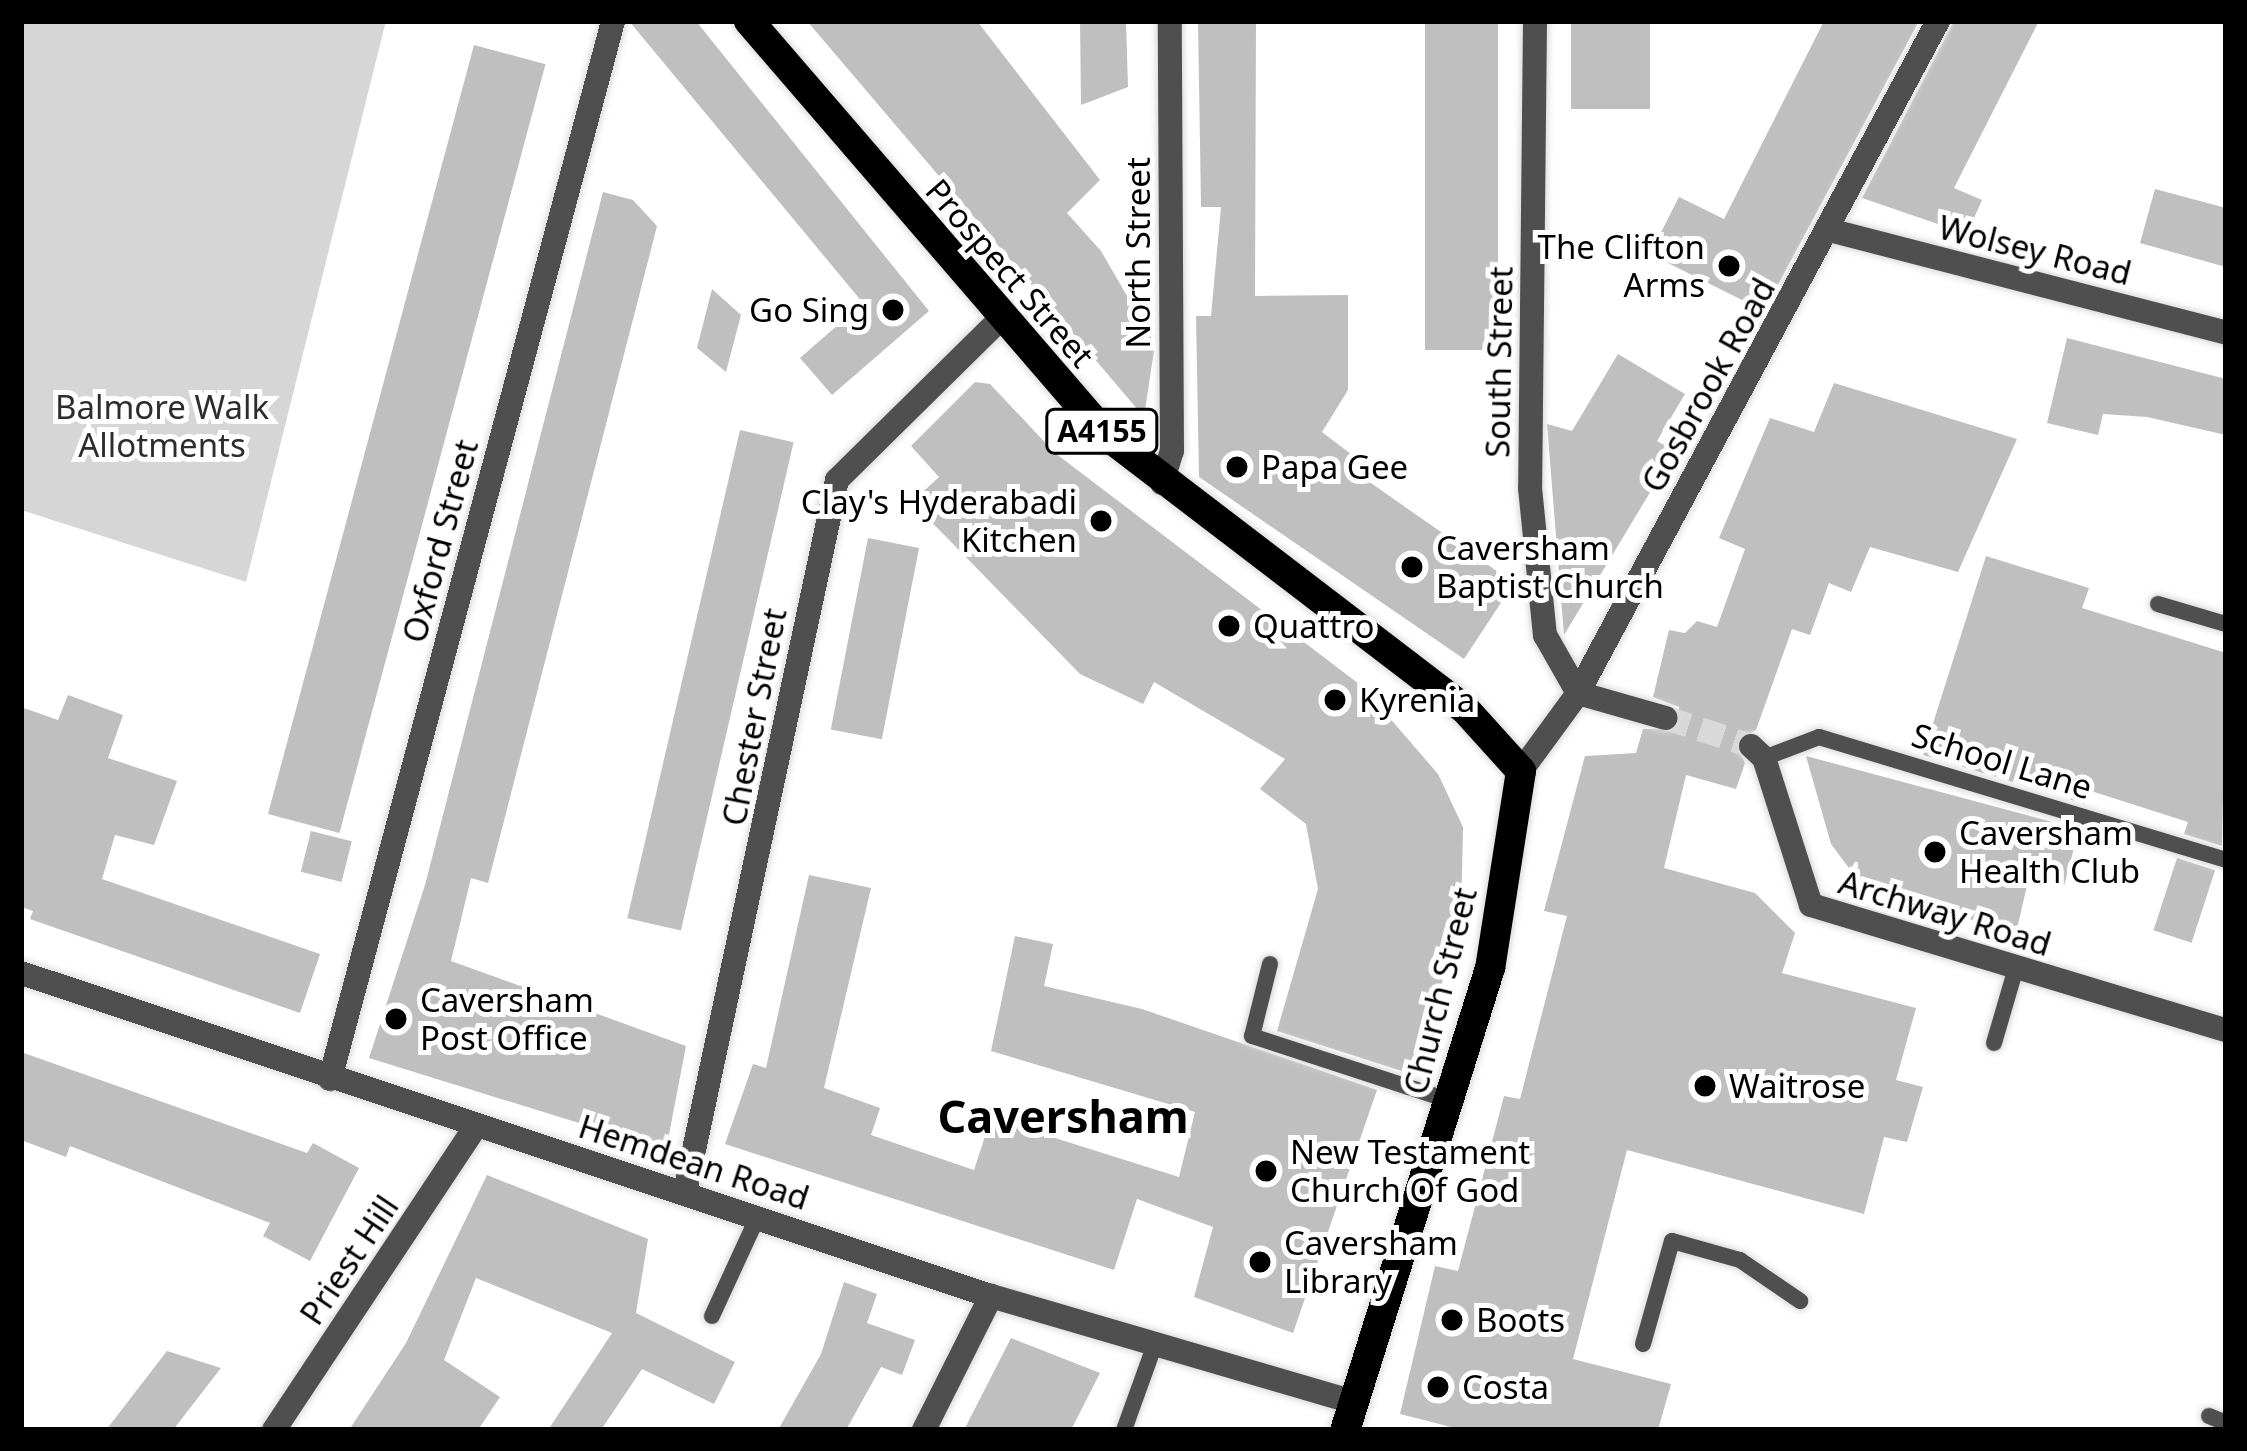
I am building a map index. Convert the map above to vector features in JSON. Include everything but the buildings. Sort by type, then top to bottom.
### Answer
[{"type":"main road","name":"Prospect Street","points":[[749,21],[1000,319],[1162,483],[1427,679],[1521,771]]},
{"type":"main road","name":"Church Street","points":[[1348,1415],[1490,968],[1521,771]]},
{"type":"street","name":"Oxford Street","points":[[331,1079],[613,21]]},
{"type":"street","name":"North Street","points":[[1162,483],[1172,452],[1170,21]]},
{"type":"street","name":"South Street","points":[[1535,21],[1530,488],[1545,634],[1578,693]]},
{"type":"street","name":"Gosbrook Road","points":[[1521,771],[1578,693],[1938,21]]},
{"type":"street","name":"Wolsey Road","points":[[1829,230],[2226,333]]},
{"type":"street","name":"Chester Street","points":[[685,1192],[837,480],[1000,319]]},
{"type":"street","points":[[1578,693],[1666,718]]},
{"type":"street","name":"Archway Road","points":[[1758,752],[1811,905],[2015,971],[2226,1030]]},
{"type":"street","name":"Hemdean Road","points":[[21,973],[991,1296],[1155,1344],[1348,1415]]},
{"type":"street","name":"Priest Hill","points":[[274,1430],[476,1126]]},
{"type":"street","points":[[923,1430],[991,1296]]},
{"type":"lane","points":[[2158,604],[2226,624]]},
{"type":"lane","name":"School Lane","points":[[1758,752],[1819,736],[2226,860]]},
{"type":"lane","points":[[1270,964],[1252,1036],[1450,1101]]},
{"type":"lane","points":[[1994,1043],[2015,971]]},
{"type":"lane","points":[[712,1316],[758,1216]]},
{"type":"lane","points":[[1643,1344],[1672,1241],[1740,1260],[1800,1301]]},
{"type":"lane","points":[[1124,1430],[1155,1344]]},
{"type":"green space","name":"Balmore Walk Allotments","points":[[21,21],[386,21],[246,582],[21,510]]},
{"type":"tunnel","points":[[1666,718],[1751,746]]},
{"type":"place","name":"The Clifton Arms","points":[[1729,266]]},
{"type":"place","name":"Go Sing","points":[[893,310]]},
{"type":"place","name":"Papa Gee","points":[[1237,467]]},
{"type":"place","name":"Clay's Hyderabadi Kitchen","points":[[1101,521]]},
{"type":"place","name":"Caversham Baptist Church","points":[[1412,567]]},
{"type":"place","name":"Quattro","points":[[1229,626]]},
{"type":"place","name":"Kyrenia","points":[[1335,700]]},
{"type":"place","name":"Caversham Health Club","points":[[1935,852]]},
{"type":"place","name":"Caversham Post Office","points":[[396,1019]]},
{"type":"place","name":"Waitrose","points":[[1705,1086]]},
{"type":"place","name":"New Testament Church Of God","points":[[1266,1171]]},
{"type":"place","name":"Caversham Library","points":[[1260,1262]]},
{"type":"place","name":"Boots","points":[[1452,1320]]},
{"type":"place","name":"Costa","points":[[1438,1387]]},
{"type":"district","name":"Caversham","points":[[1063,1116]]}]
